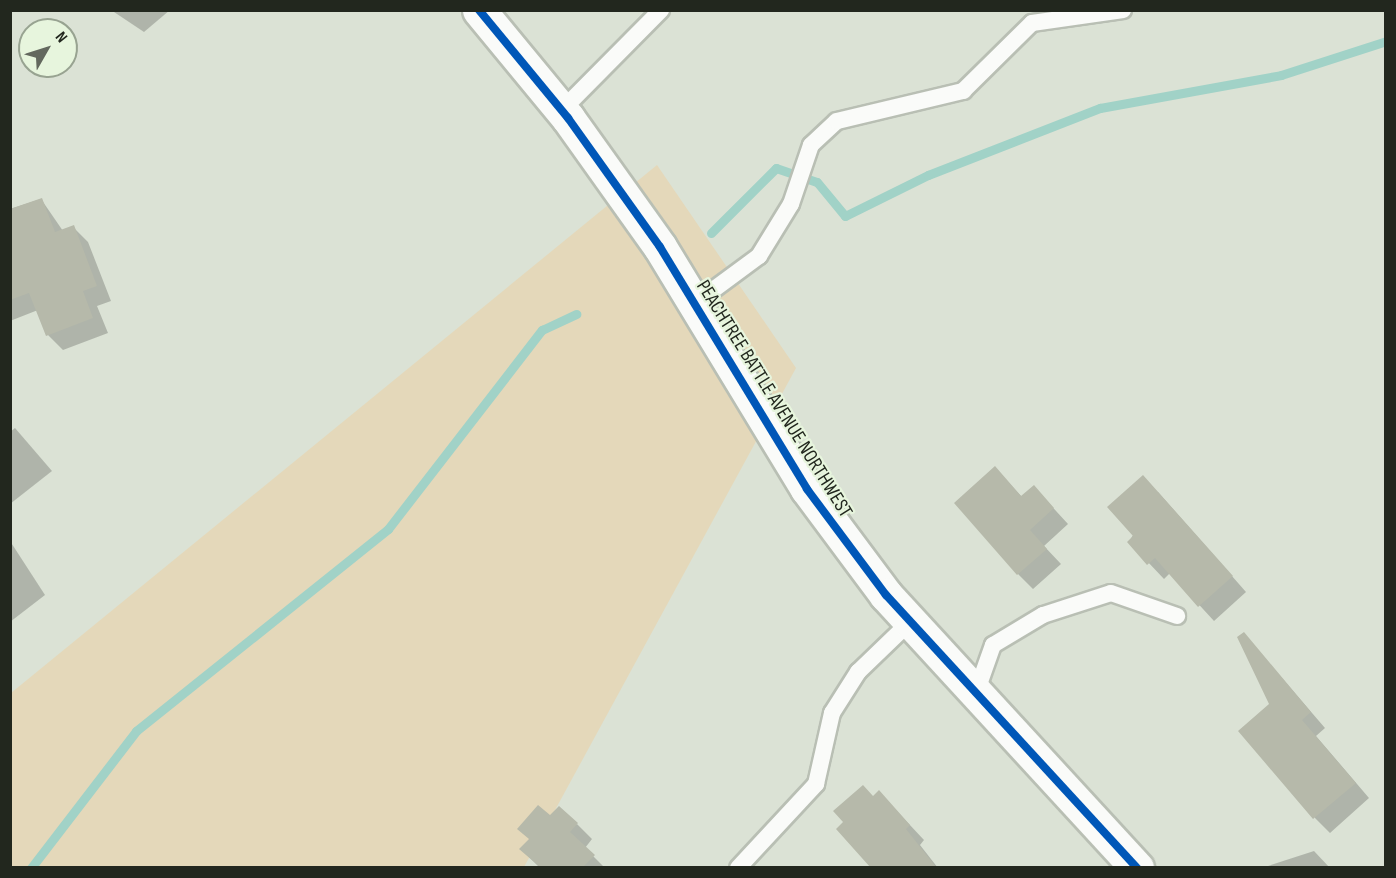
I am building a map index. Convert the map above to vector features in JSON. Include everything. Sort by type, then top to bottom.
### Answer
[{"type":"street","name":"PEACHTREE BATTLE AVENUE NORTHWEST","points":[[478,10],[562,110],[694,304],[807,489],[910,622],[1137,867]]},
{"type":"lane","points":[[562,110],[661,10]]},
{"type":"lane","points":[[694,304],[759,256],[794,196],[812,145],[837,122],[963,91],[1033,17],[1124,10]]},
{"type":"lane","points":[[976,693],[993,645],[1043,615],[1111,592],[1177,616]]},
{"type":"lane","points":[[738,867],[816,784],[832,713],[858,672],[910,622]]},
{"type":"shaded area","points":[[657,165],[796,368],[524,867],[11,868],[11,693]]},
{"type":"building","points":[[42,198],[55,232],[74,225],[97,286],[83,291],[93,318],[46,336],[29,293],[10,300],[10,209]]},
{"type":"building","points":[[995,466],[1021,496],[1034,485],[1054,508],[1030,530],[1047,549],[1017,575],[954,503]]},
{"type":"building","points":[[1143,475],[1233,576],[1198,607],[1155,558],[1147,565],[1127,542],[1133,536],[1107,507]]},
{"type":"building","points":[[1244,632],[1311,712],[1302,720],[1356,783],[1313,819],[1238,731],[1269,704],[1237,637]]},
{"type":"building","points":[[863,785],[873,796],[879,790],[910,825],[906,829],[936,867],[870,867],[836,829],[843,822],[833,811]]},
{"type":"building","points":[[538,805],[550,815],[559,806],[578,823],[570,832],[595,855],[583,867],[540,867],[519,849],[529,839],[517,829]]},
{"type":"waterway","points":[[711,233],[776,168],[817,182],[845,216],[928,175],[1100,108],[1281,75],[1386,41]]},
{"type":"waterway","points":[[31,868],[136,731],[388,529],[542,330],[576,314]]},
{"type":"cycle path","points":[[479,10],[568,118],[660,247],[807,489],[886,595],[1137,868]]}]
